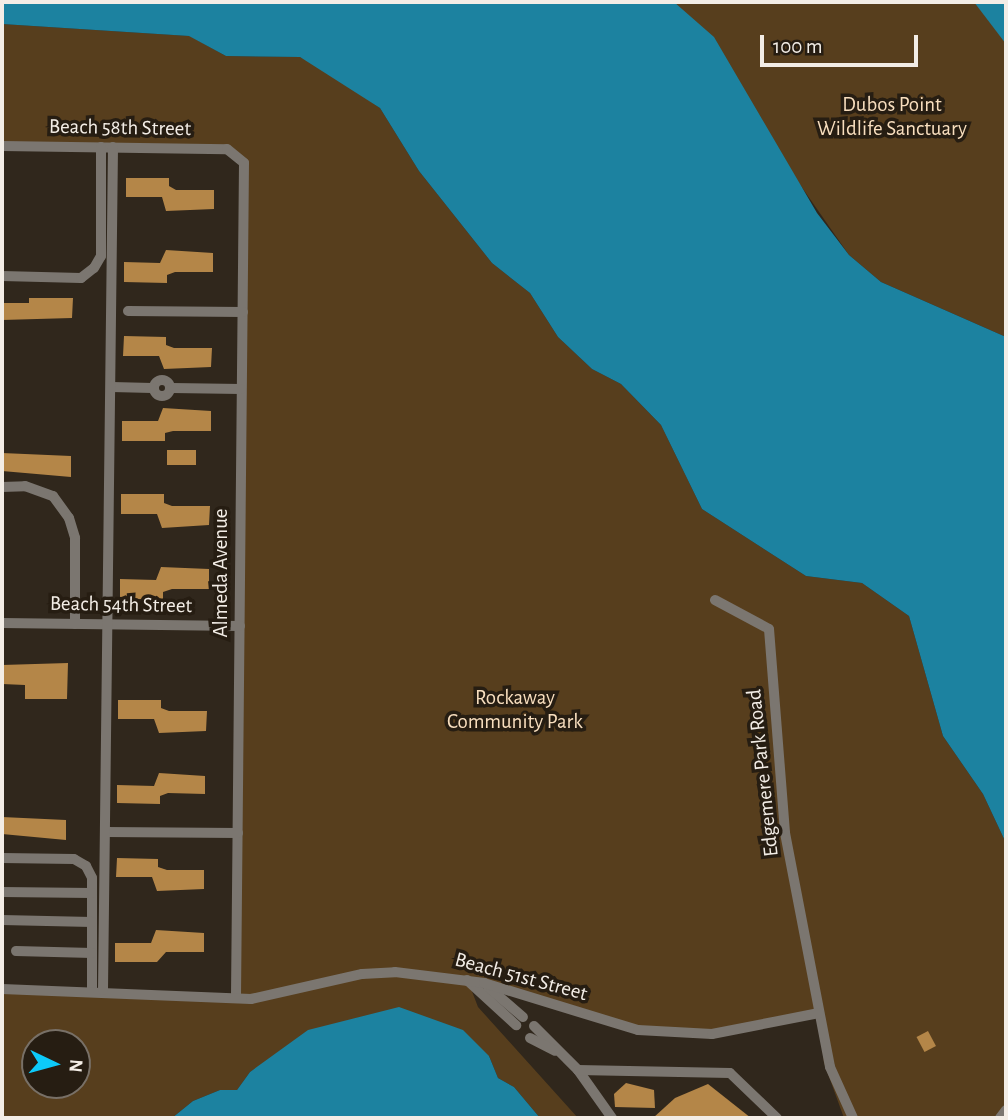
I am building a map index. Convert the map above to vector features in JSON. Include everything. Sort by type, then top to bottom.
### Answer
[{"type":"street","name":"Beach 58th Street","points":[[2,146],[237,152]]},
{"type":"street","points":[[2,276],[81,278],[94,268],[101,256],[107,147]]},
{"type":"street","points":[[97,990],[106,832],[110,624],[112,387],[107,147]]},
{"type":"street","name":"Almeda Avenue","points":[[236,997],[244,167],[237,152]]},
{"type":"street","points":[[128,311],[243,312]]},
{"type":"street","points":[[112,387],[152,388],[153,394],[170,394],[172,388],[241,389]]},
{"type":"street","points":[[2,487],[25,486],[52,496],[69,517],[75,538],[75,624]]},
{"type":"street","name":"Edgemere Park Road","points":[[715,600],[769,629],[782,810],[819,1013]]},
{"type":"street","name":"Beach 54th Street","points":[[2,623],[240,626]]},
{"type":"street","points":[[106,832],[238,832]]},
{"type":"street","points":[[2,858],[74,859],[86,866],[92,893],[92,953],[97,990]]},
{"type":"street","points":[[2,892],[92,893]]},
{"type":"street","points":[[2,920],[92,922]]},
{"type":"street","points":[[16,951],[92,953]]},
{"type":"street","name":"Beach 51st Street","points":[[2,989],[97,990],[265,998],[373,973],[484,983],[644,1030],[712,1034],[819,1013]]},
{"type":"street","points":[[467,980],[520,1021],[484,983]]},
{"type":"street","points":[[819,1013],[830,1067],[853,1118]]},
{"type":"street","points":[[534,1026],[579,1070],[612,1118]]},
{"type":"street","points":[[530,1038],[558,1052]]},
{"type":"street","points":[[579,1070],[730,1073],[777,1118]]},
{"type":"street","points":[[1000,1118],[1006,1110]]},
{"type":"green space","name":"Dubos Point Wildlife Sanctuary","points":[[673,2],[1006,2],[1006,337],[881,282],[849,255]]},
{"type":"green space","name":"Rockaway Community Park","points":[[2,24],[190,36],[226,56],[300,57],[318,65],[380,108],[419,171],[492,263],[530,293],[558,337],[592,369],[621,384],[661,425],[702,509],[806,576],[862,583],[909,616],[943,736],[983,794],[1006,843],[1006,1118],[844,1118],[824,1063],[818,1014],[712,1034],[638,1030],[468,981],[478,1007],[578,1118],[540,1118],[514,1087],[498,1078],[489,1056],[277,1055],[250,1072],[237,1090],[220,1090],[193,1101],[172,1118],[2,1118],[2,989],[235,997],[244,167],[237,152],[2,146]]},
{"type":"water","points":[[2,2],[674,2],[714,37],[817,213],[849,255],[881,282],[1006,337],[1006,843],[983,794],[943,736],[909,616],[862,583],[806,576],[702,509],[661,425],[621,384],[592,369],[558,337],[530,293],[492,263],[419,171],[380,108],[300,57],[226,56],[189,36],[2,24]]},
{"type":"water","points":[[974,2],[1006,2],[1006,44]]},
{"type":"water","points":[[399,1007],[463,1030],[489,1056],[498,1078],[514,1087],[540,1118],[172,1118],[193,1101],[220,1090],[237,1090],[250,1072],[308,1030]]},
{"type":"building","points":[[126,178],[169,178],[169,186],[176,190],[214,190],[214,209],[166,211],[162,197],[126,197]]},
{"type":"building","points":[[166,250],[213,253],[213,272],[175,272],[167,275],[167,283],[124,282],[124,262],[160,263]]},
{"type":"building","points":[[29,298],[73,298],[72,318],[2,320],[2,303],[29,303]]},
{"type":"building","points":[[124,336],[166,337],[166,345],[174,348],[212,348],[211,367],[164,369],[159,356],[123,356]]},
{"type":"building","points":[[163,408],[211,411],[211,431],[173,431],[165,433],[165,441],[122,441],[122,421],[158,421]]},
{"type":"building","points":[[167,450],[196,450],[196,465],[167,465]]},
{"type":"building","points":[[2,453],[71,456],[71,477],[2,471]]},
{"type":"building","points":[[121,494],[164,494],[164,503],[172,506],[210,506],[209,525],[162,528],[157,514],[121,514]]},
{"type":"building","points":[[161,567],[209,569],[209,589],[172,589],[163,592],[163,599],[120,599],[120,579],[156,580]]},
{"type":"building","points":[[68,663],[67,699],[25,699],[25,685],[2,684],[2,665]]},
{"type":"building","points":[[118,700],[161,700],[161,708],[169,711],[207,711],[206,731],[159,733],[154,719],[118,719]]},
{"type":"building","points":[[159,773],[205,776],[205,794],[168,793],[160,796],[160,804],[117,803],[117,785],[154,786]]},
{"type":"building","points":[[2,817],[66,820],[66,840],[2,834]]},
{"type":"building","points":[[117,858],[158,859],[158,867],[167,870],[204,870],[204,889],[157,891],[152,877],[116,877]]},
{"type":"building","points":[[156,930],[204,933],[204,952],[166,952],[157,962],[115,962],[115,943],[151,943]]},
{"type":"building","points":[[928,1031],[936,1046],[925,1052],[917,1037]]},
{"type":"building","points":[[626,1083],[654,1090],[655,1108],[615,1107],[614,1094]]},
{"type":"building","points":[[708,1084],[751,1118],[653,1118],[675,1098]]}]
